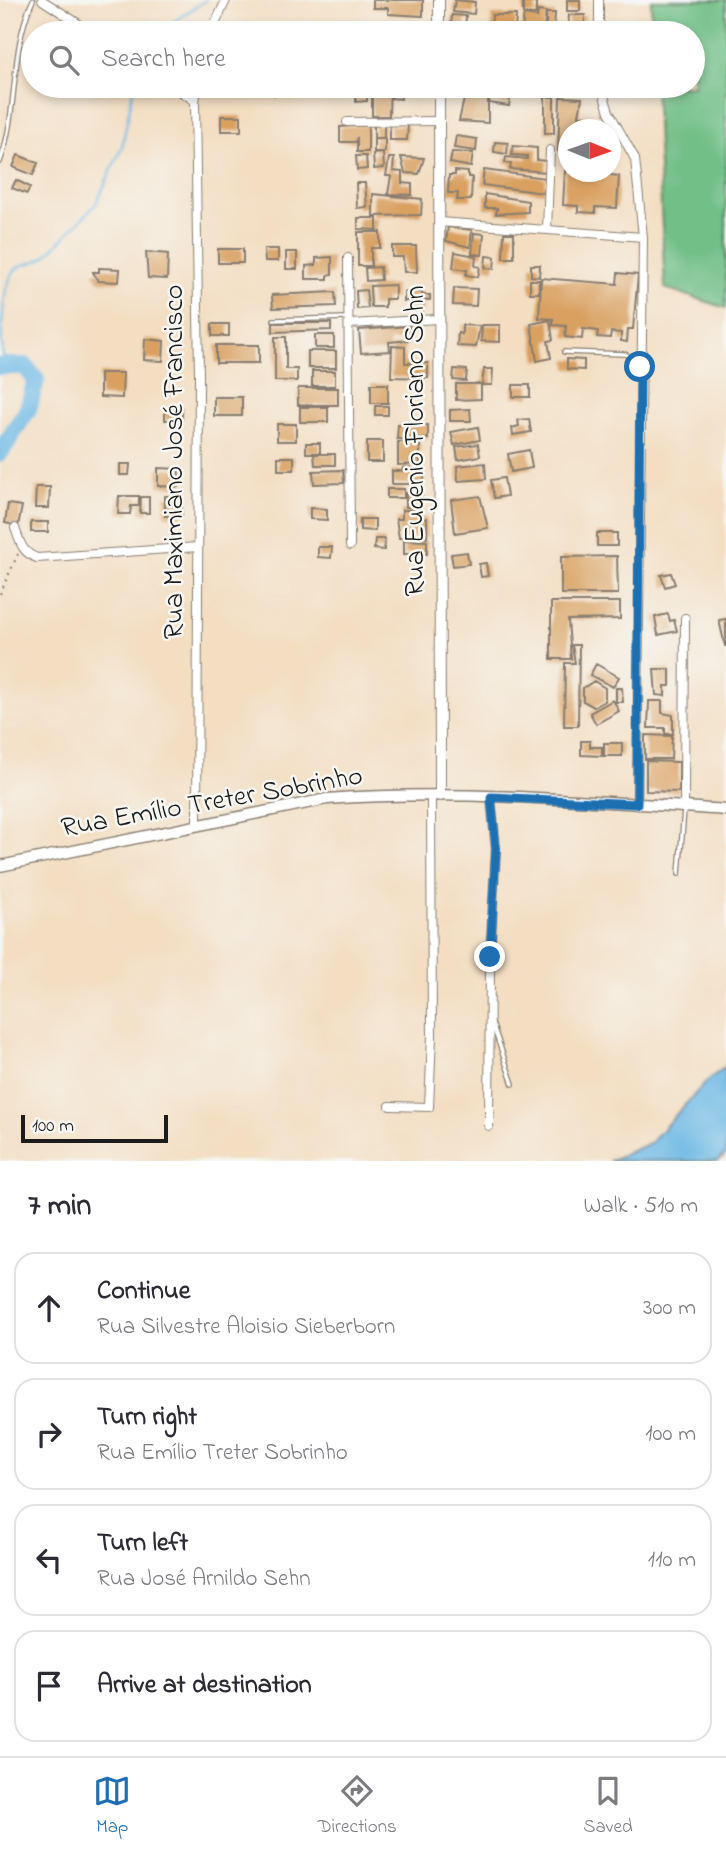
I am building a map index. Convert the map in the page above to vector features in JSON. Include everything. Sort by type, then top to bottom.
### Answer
[{"type":"main road","name":"Rua Emílio Treter Sobrinho","points":[[0,866],[197,823],[327,799],[491,797],[726,810]]},
{"type":"street","points":[[42,0],[74,21]]},
{"type":"street","points":[[216,21],[226,0]]},
{"type":"street","points":[[439,0],[439,21]]},
{"type":"street","points":[[599,21],[600,0]]},
{"type":"street","points":[[190,98],[195,101]]},
{"type":"street","name":"Rua Maximiano José Francisco","points":[[196,98],[197,823]]},
{"type":"street","name":"Rua Eugenio Floriano Sehn","points":[[436,796],[439,98]]},
{"type":"street","points":[[605,98],[635,159],[643,237],[637,804]]},
{"type":"street","points":[[347,122],[439,121]]},
{"type":"street","points":[[547,230],[550,150]]},
{"type":"street","points":[[439,222],[643,237]]},
{"type":"street","points":[[348,258],[349,546]]},
{"type":"street","points":[[350,321],[438,319]]},
{"type":"street","points":[[15,528],[22,547],[28,555],[37,558],[198,547]]},
{"type":"street","points":[[684,807],[685,618]]},
{"type":"street","points":[[390,1106],[429,1107],[436,796]]},
{"type":"street","points":[[489,1126],[496,849],[491,797]]},
{"type":"lane","points":[[25,21],[33,0]]},
{"type":"lane","points":[[0,162],[11,118],[21,31]]},
{"type":"lane","points":[[274,320],[350,321]]},
{"type":"lane","points":[[564,352],[625,354],[630,357],[632,367],[640,367]]},
{"type":"lane","points":[[679,874],[684,807]]},
{"type":"lane","points":[[490,1020],[513,1084]]},
{"type":"path","points":[[0,594],[22,547]]},
{"type":"green space","points":[[651,0],[726,0],[726,308],[665,288],[656,98],[705,98],[705,21],[652,21]]},
{"type":"water","points":[[726,1066],[726,1154],[718,1161],[609,1161],[650,1143],[706,1082]]},
{"type":"building","points":[[373,0],[423,0],[423,16],[388,14],[388,8],[373,8]]},
{"type":"building","points":[[455,0],[475,2],[474,14],[453,12]]},
{"type":"building","points":[[567,0],[580,0],[580,11],[567,11]]},
{"type":"building","points":[[523,2],[536,3],[536,14],[523,14]]},
{"type":"building","points":[[538,11],[546,12],[545,21],[523,21],[524,15],[537,17]]},
{"type":"building","points":[[546,13],[555,13],[555,21],[546,21]]},
{"type":"building","points":[[452,15],[466,16],[466,21],[452,21]]},
{"type":"building","points":[[492,15],[516,15],[516,21],[492,21]]},
{"type":"building","points":[[569,15],[585,15],[585,21],[569,21]]},
{"type":"building","points":[[356,98],[367,98],[367,101],[356,102]]},
{"type":"building","points":[[372,98],[390,98],[389,116],[372,116]]},
{"type":"building","points":[[464,98],[488,98],[488,123],[459,121]]},
{"type":"building","points":[[490,98],[510,98],[509,106],[489,103]]},
{"type":"building","points":[[545,98],[554,98],[554,133],[545,133]]},
{"type":"building","points":[[560,98],[582,98],[579,116],[596,117],[559,119]]},
{"type":"building","points":[[221,116],[241,116],[241,131],[221,131]]},
{"type":"building","points":[[368,125],[368,152],[357,152],[357,137],[356,142],[340,142],[340,127]]},
{"type":"building","points":[[374,125],[384,125],[384,138],[374,138]]},
{"type":"building","points":[[390,125],[408,125],[407,140],[390,140]]},
{"type":"building","points":[[456,136],[477,139],[476,151],[454,148]]},
{"type":"building","points":[[374,139],[385,139],[385,152],[374,152]]},
{"type":"building","points":[[495,142],[508,143],[507,154],[494,152]]},
{"type":"building","points":[[513,146],[537,148],[537,160],[547,161],[546,172],[510,169],[511,164],[505,163],[506,157],[527,159],[527,156],[512,155]]},
{"type":"building","points":[[452,152],[473,153],[471,167],[450,163]]},
{"type":"building","points":[[383,153],[384,168],[374,169],[373,154]]},
{"type":"building","points":[[18,155],[38,163],[33,175],[13,167]]},
{"type":"building","points":[[356,156],[366,156],[367,169],[357,170]]},
{"type":"building","points":[[401,157],[424,158],[419,174],[405,173]]},
{"type":"building","points":[[389,158],[394,158],[393,171],[402,172],[402,183],[412,184],[412,195],[388,194],[391,176],[386,176]]},
{"type":"building","points":[[484,170],[546,178],[544,193],[482,185]]},
{"type":"building","points":[[455,171],[468,172],[468,177],[472,177],[471,200],[457,200],[458,193],[448,193],[449,175],[455,175]]},
{"type":"building","points":[[16,180],[30,187],[27,194],[12,188]]},
{"type":"building","points":[[564,182],[619,182],[617,208],[595,207],[595,213],[578,212],[578,206],[563,205]]},
{"type":"building","points":[[356,183],[365,183],[367,207],[357,208]]},
{"type":"building","points":[[373,194],[422,199],[421,215],[373,216]]},
{"type":"building","points":[[485,194],[528,201],[528,212],[496,214],[497,208],[485,208]]},
{"type":"building","points":[[358,218],[377,218],[377,230],[358,229]]},
{"type":"building","points":[[448,227],[472,230],[470,247],[446,241]]},
{"type":"building","points":[[358,232],[380,232],[380,248],[371,248],[371,266],[358,266]]},
{"type":"building","points":[[474,233],[484,234],[482,255],[472,254]]},
{"type":"building","points":[[504,233],[514,233],[514,258],[503,258]]},
{"type":"building","points":[[392,246],[416,246],[417,272],[404,272],[403,257],[392,257]]},
{"type":"building","points":[[218,249],[243,249],[243,263],[218,263]]},
{"type":"building","points":[[264,249],[278,249],[278,261],[265,261]]},
{"type":"building","points":[[146,252],[168,254],[167,279],[148,278]]},
{"type":"building","points":[[286,252],[297,252],[297,269],[286,269]]},
{"type":"building","points":[[455,252],[476,256],[475,266],[480,267],[478,277],[466,275],[467,270],[453,268]]},
{"type":"building","points":[[486,256],[495,257],[494,269],[485,268]]},
{"type":"building","points":[[332,257],[332,274],[328,275],[328,279],[306,279],[306,266],[316,265],[316,258]]},
{"type":"building","points":[[531,265],[540,265],[539,277],[531,276]]},
{"type":"building","points":[[380,267],[381,280],[366,281],[365,268]]},
{"type":"building","points":[[99,268],[120,269],[119,282],[98,281],[93,272],[99,272]]},
{"type":"building","points":[[618,273],[638,275],[633,329],[628,329],[627,342],[621,341],[621,333],[611,332],[610,338],[597,337],[598,331],[583,329],[582,339],[565,337],[566,326],[553,325],[553,319],[539,318],[541,278],[617,284]]},
{"type":"building","points":[[530,280],[539,280],[539,293],[530,293]]},
{"type":"building","points":[[395,285],[395,299],[385,299],[385,307],[371,307],[370,286]]},
{"type":"building","points":[[454,288],[477,289],[476,306],[453,305]]},
{"type":"building","points":[[366,290],[368,308],[357,309],[356,291]]},
{"type":"building","points":[[335,292],[336,306],[273,308],[272,295]]},
{"type":"building","points":[[404,292],[422,292],[422,295],[430,295],[430,300],[423,300],[423,311],[409,311],[409,301],[404,301]]},
{"type":"building","points":[[550,320],[553,340],[548,341],[551,358],[537,361],[531,324]]},
{"type":"building","points":[[273,323],[331,323],[331,330],[273,332]]},
{"type":"building","points":[[212,324],[229,324],[229,336],[212,336]]},
{"type":"building","points":[[462,325],[480,326],[476,347],[457,346]]},
{"type":"building","points":[[482,325],[500,325],[500,342],[481,341]]},
{"type":"building","points":[[409,326],[410,340],[389,342],[390,351],[361,353],[359,330]]},
{"type":"building","points":[[315,335],[334,335],[334,348],[315,348]]},
{"type":"building","points":[[275,337],[286,337],[286,369],[297,369],[297,381],[275,381]]},
{"type":"building","points":[[145,339],[164,341],[163,361],[144,360]]},
{"type":"building","points":[[216,345],[259,345],[259,363],[216,363]]},
{"type":"building","points":[[392,346],[405,347],[405,363],[428,363],[428,378],[391,377]]},
{"type":"building","points":[[308,351],[336,351],[336,368],[308,368]]},
{"type":"building","points":[[567,359],[584,360],[584,370],[567,369]]},
{"type":"building","points":[[454,369],[467,370],[466,381],[453,380]]},
{"type":"building","points":[[484,369],[493,369],[492,385],[482,385]]},
{"type":"building","points":[[312,371],[335,371],[335,386],[312,386]]},
{"type":"building","points":[[100,373],[123,373],[122,398],[100,397]]},
{"type":"building","points":[[371,384],[388,384],[388,403],[371,403]]},
{"type":"building","points":[[456,384],[481,384],[481,399],[456,400]]},
{"type":"building","points":[[513,385],[530,385],[530,397],[513,397]]},
{"type":"building","points":[[298,388],[338,388],[338,405],[298,405]]},
{"type":"building","points":[[214,397],[242,397],[242,416],[214,416]]},
{"type":"building","points":[[375,406],[388,406],[388,415],[375,415]]},
{"type":"building","points":[[300,407],[328,407],[328,422],[300,422]]},
{"type":"building","points":[[165,408],[182,408],[182,420],[165,420]]},
{"type":"building","points":[[470,409],[471,421],[450,421],[450,410]]},
{"type":"building","points":[[529,419],[531,432],[513,435],[512,428],[519,426],[518,420]]},
{"type":"building","points":[[277,424],[296,424],[296,441],[277,441]]},
{"type":"building","points":[[398,425],[428,425],[428,439],[397,439]]},
{"type":"building","points":[[478,427],[480,440],[454,445],[451,432]]},
{"type":"building","points":[[367,441],[383,441],[383,462],[367,462]]},
{"type":"building","points":[[398,442],[420,442],[420,464],[398,465]]},
{"type":"building","points":[[306,443],[320,443],[320,453],[306,453]]},
{"type":"building","points":[[478,444],[480,456],[458,460],[456,447]]},
{"type":"building","points":[[529,450],[532,468],[511,472],[508,454]]},
{"type":"building","points":[[314,454],[335,454],[335,465],[315,465]]},
{"type":"building","points":[[278,457],[294,457],[294,470],[278,470]]},
{"type":"building","points":[[485,463],[486,479],[458,481],[457,466]]},
{"type":"building","points":[[120,464],[130,464],[129,475],[120,475]]},
{"type":"building","points":[[158,468],[179,469],[178,487],[158,486]]},
{"type":"building","points":[[403,468],[424,468],[424,484],[392,484],[392,471],[403,471]]},
{"type":"building","points":[[343,470],[344,483],[314,484],[313,471]]},
{"type":"building","points":[[504,478],[507,496],[494,498],[491,480]]},
{"type":"building","points":[[36,487],[50,487],[49,508],[35,508]]},
{"type":"building","points":[[387,489],[404,489],[404,498],[387,498]]},
{"type":"building","points":[[406,493],[422,493],[422,507],[406,507]]},
{"type":"building","points":[[119,496],[139,496],[139,506],[131,506],[130,514],[118,514]]},
{"type":"building","points":[[165,496],[182,496],[182,516],[165,516]]},
{"type":"building","points":[[480,496],[488,528],[455,533],[451,500]]},
{"type":"building","points":[[141,497],[149,497],[149,513],[140,513]]},
{"type":"building","points":[[8,504],[22,506],[18,526],[5,523]]},
{"type":"building","points":[[310,508],[327,509],[327,520],[310,519]]},
{"type":"building","points":[[402,510],[420,510],[420,518],[427,518],[427,538],[399,538],[396,519],[402,519]]},
{"type":"building","points":[[360,519],[375,519],[375,531],[360,530]]},
{"type":"building","points":[[31,522],[48,522],[48,532],[31,532]]},
{"type":"building","points":[[597,533],[617,533],[617,546],[597,546]]},
{"type":"building","points":[[375,539],[385,539],[384,550],[374,549]]},
{"type":"building","points":[[404,540],[427,541],[427,554],[404,554]]},
{"type":"building","points":[[318,547],[332,547],[331,558],[318,557]]},
{"type":"building","points":[[467,552],[469,564],[453,566],[451,554]]},
{"type":"building","points":[[617,556],[618,594],[561,594],[561,557]]},
{"type":"building","points":[[486,563],[488,576],[481,577],[479,564]]},
{"type":"building","points":[[671,573],[675,584],[665,587],[661,575]]},
{"type":"building","points":[[551,602],[620,602],[620,619],[568,620],[571,659],[551,659]]},
{"type":"building","points":[[668,614],[670,621],[674,620],[677,631],[658,635],[655,617]]},
{"type":"building","points":[[726,619],[726,646],[725,646],[719,620]]},
{"type":"building","points":[[572,645],[579,645],[578,726],[564,726],[565,663],[575,663]]},
{"type":"building","points":[[596,664],[619,677],[613,687],[590,675]]},
{"type":"building","points":[[654,669],[670,669],[670,686],[665,686],[665,696],[656,695]]},
{"type":"building","points":[[594,681],[605,688],[605,701],[594,707],[583,701],[583,688]]},
{"type":"building","points":[[616,688],[622,688],[623,702],[616,702]]},
{"type":"building","points":[[613,700],[619,711],[596,724],[590,713]]},
{"type":"building","points":[[649,701],[662,701],[662,713],[673,715],[673,734],[665,734],[665,728],[648,728]]},
{"type":"building","points":[[645,735],[672,736],[671,759],[645,759]]},
{"type":"building","points":[[581,741],[590,741],[590,747],[602,747],[602,756],[581,755]]},
{"type":"building","points":[[604,743],[622,743],[622,756],[604,756]]},
{"type":"building","points":[[646,761],[679,762],[679,792],[646,791]]},
{"type":"waterway","points":[[175,21],[206,0]]},
{"type":"waterway","points":[[4,365],[2,326],[8,283],[20,266],[46,256],[96,204],[122,147],[132,98]]},
{"type":"waterway","points":[[0,366],[25,366],[36,380],[28,409],[0,453]]},
{"type":"route","points":[[490,957],[496,849],[491,797],[637,804],[640,367]]}]
